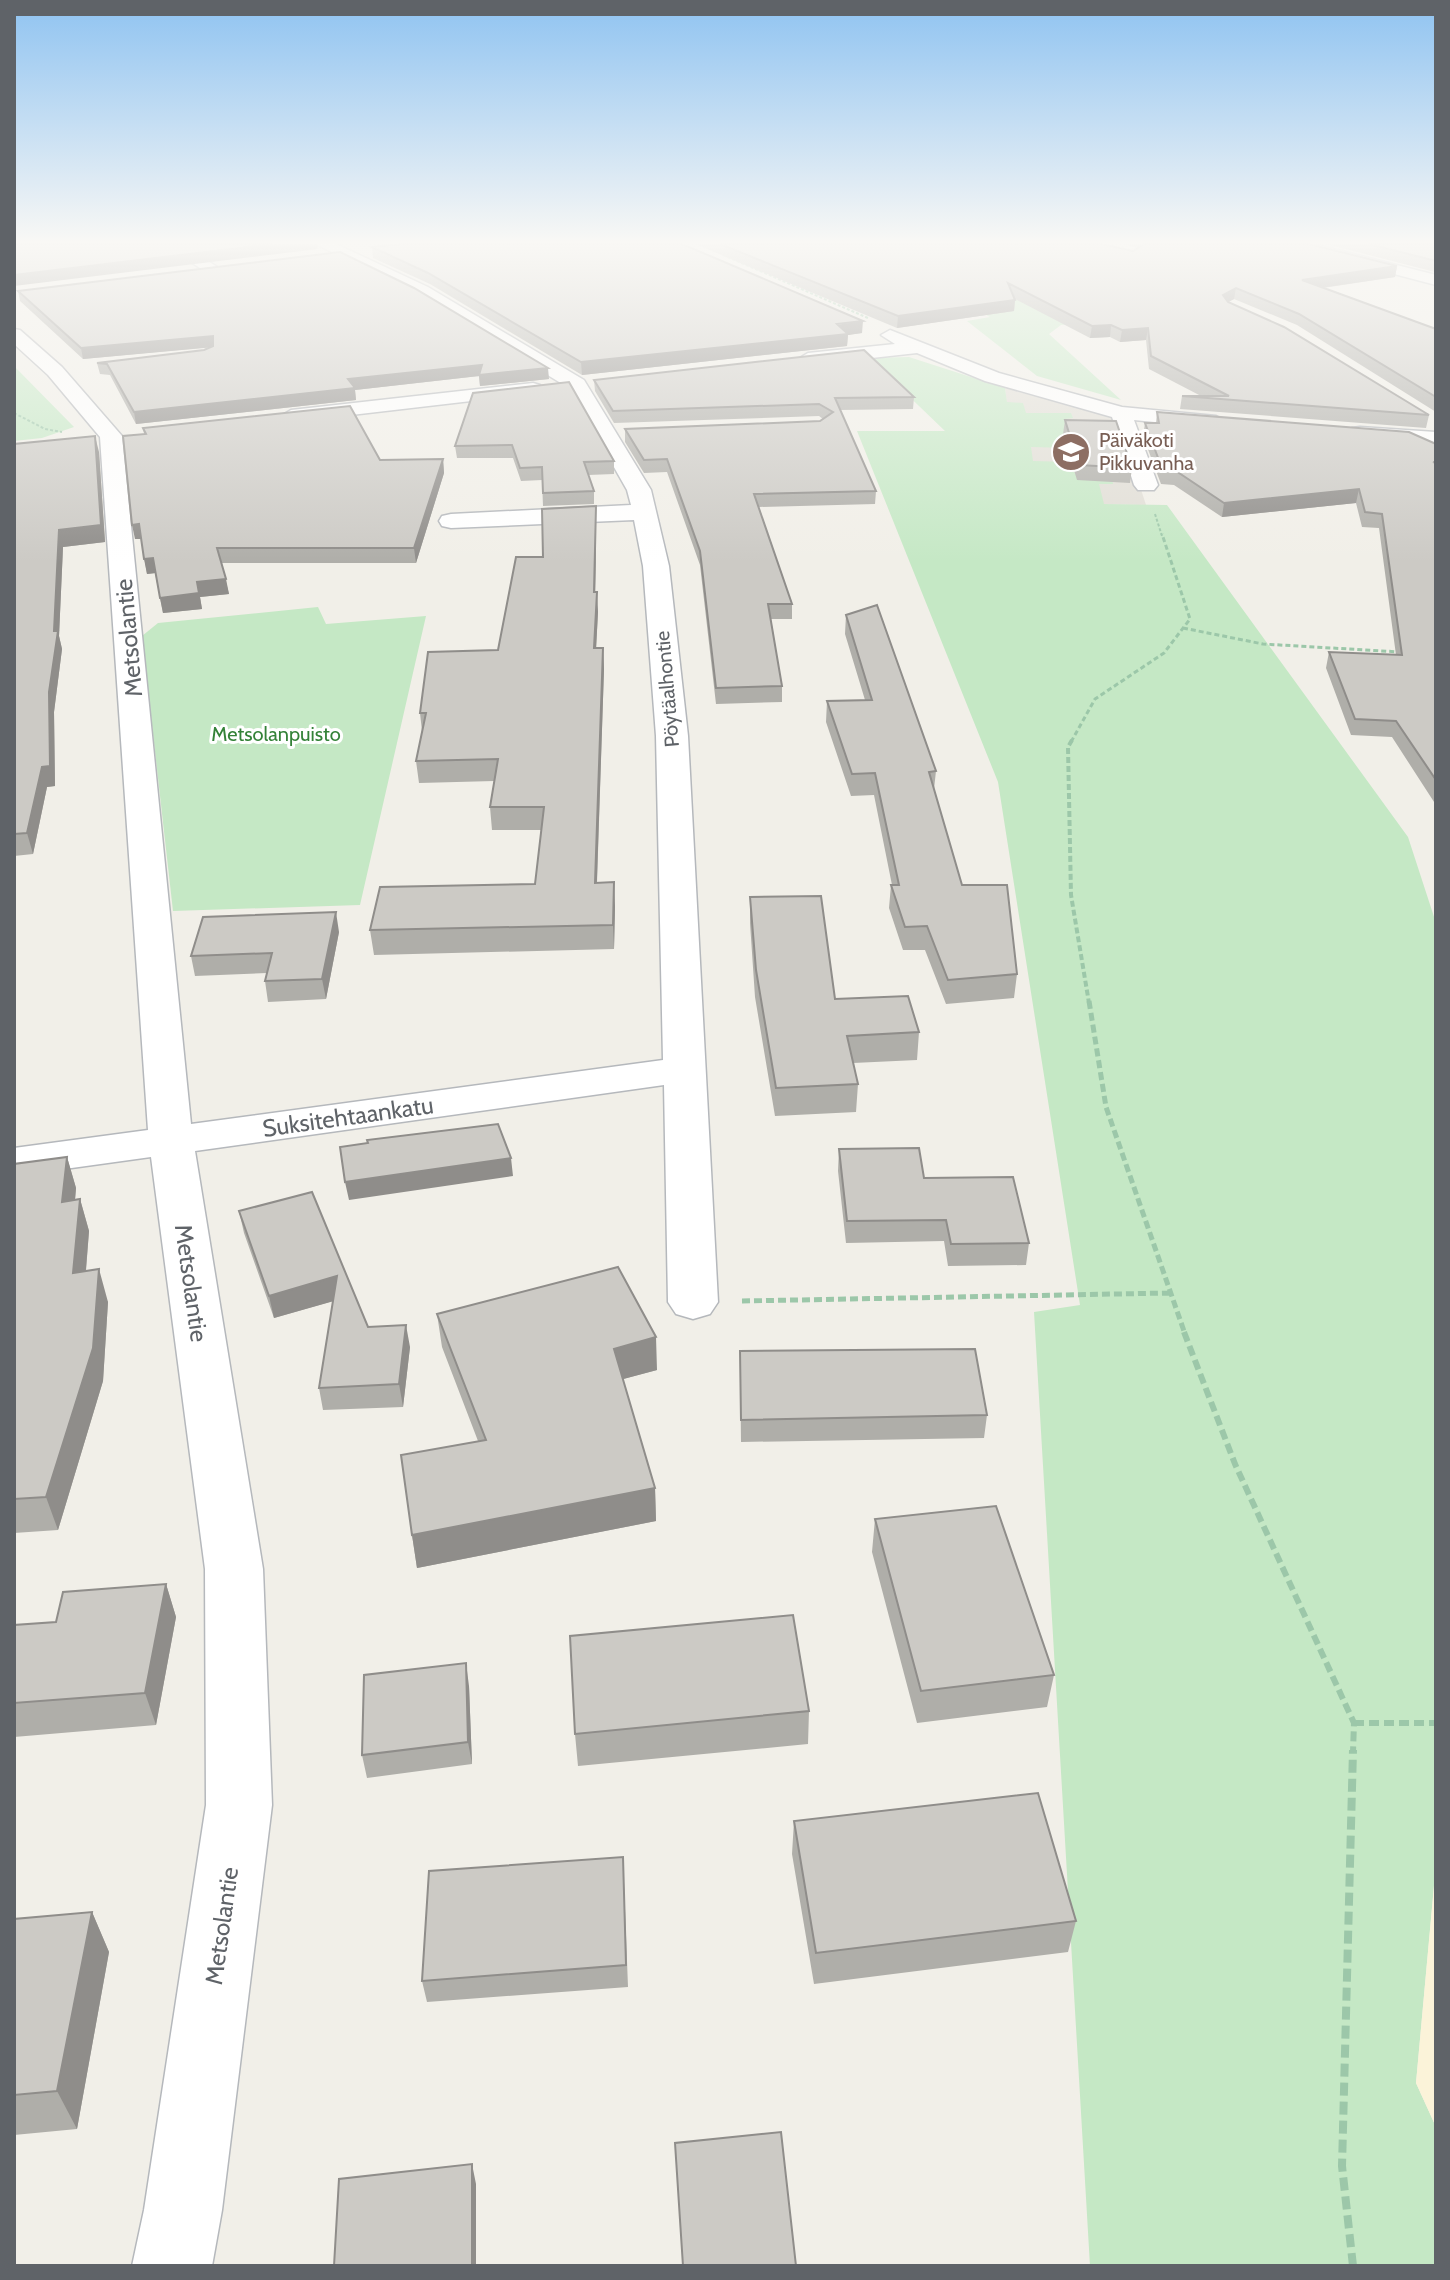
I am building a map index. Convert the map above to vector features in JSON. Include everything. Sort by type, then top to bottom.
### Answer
[{"type":"street","points":[[40,350],[70,369],[97,436]]},
{"type":"street","name":"Pöytäalhontie","points":[[526,350],[584,383],[615,432],[639,490],[656,566],[672,736],[693,1302]]},
{"type":"street","points":[[793,360],[885,350]]},
{"type":"street","points":[[926,350],[992,377],[1121,413],[1228,423]]},
{"type":"street","points":[[266,419],[584,383]]},
{"type":"street","points":[[1121,413],[1146,485]]},
{"type":"street","points":[[1336,432],[1436,438]]},
{"type":"street","name":"Metsolantie","points":[[97,436],[171,1141],[234,1569],[239,1805],[183,2210],[172,2266]]},
{"type":"street","points":[[451,521],[645,512]]},
{"type":"street","name":"Suksitehtaankatu","points":[[14,1162],[682,1070]]},
{"type":"path","points":[[14,413],[45,429],[97,436]]},
{"type":"path","points":[[1146,485],[1190,619],[1164,653],[1095,699],[1068,747],[1071,895],[1106,1107],[1169,1293],[1235,1464],[1354,1723],[1342,2166],[1353,2266]]},
{"type":"path","points":[[1183,628],[1228,642],[1308,649],[1404,652]]},
{"type":"path","points":[[693,1302],[1169,1293]]},
{"type":"path","points":[[1354,1723],[1436,1723]]},
{"type":"shaded area","name":"Päiväkoti Pikkuvanha","points":[[1005,388],[1118,418],[1146,505],[1019,503]]},
{"type":"green space","points":[[1004,350],[1067,350],[1121,400],[1037,376]]},
{"type":"green space","points":[[909,357],[1005,388],[1007,402],[1023,403],[1026,413],[1071,413],[1073,418],[1065,419],[1071,434],[1070,448],[1031,447],[1033,461],[1071,462],[1075,474],[1111,475],[1113,484],[1099,484],[1104,504],[1167,505],[1408,837],[1436,923],[1436,1864],[1416,2083],[1436,2127],[1436,2266],[1090,2266],[1034,1312],[1080,1305],[998,782],[857,431],[945,431],[869,358]]},
{"type":"green space","points":[[14,366],[74,427],[42,438],[14,441]]},
{"type":"green space","name":"Metsolanpuisto","points":[[318,607],[326,624],[426,616],[360,905],[173,911],[142,636],[158,623]]},
{"type":"sand","points":[[1436,1864],[1436,2127],[1416,2083]]},
{"type":"building","points":[[201,350],[519,350],[548,368],[479,375],[482,365],[348,379],[355,388],[134,412],[107,364],[97,363]]},
{"type":"building","points":[[561,350],[692,350],[581,362]]},
{"type":"building","points":[[864,350],[914,397],[835,398],[876,491],[754,494],[792,604],[768,604],[782,686],[716,688],[700,551],[667,459],[644,460],[625,429],[820,421],[833,412],[819,404],[613,411],[594,380]]},
{"type":"building","points":[[1150,350],[1323,350],[1429,415],[1182,396],[1229,396],[1151,356]]},
{"type":"building","points":[[1359,350],[1436,350],[1436,397]]},
{"type":"building","points":[[569,382],[614,461],[584,462],[594,491],[543,493],[542,467],[520,468],[512,445],[455,446],[473,393]]},
{"type":"building","points":[[350,406],[380,460],[443,459],[414,548],[217,548],[226,579],[197,582],[199,593],[160,598],[153,558],[144,559],[139,524],[132,525],[123,436],[146,434],[143,428]]},
{"type":"building","points":[[1157,412],[1409,432],[1436,444],[1436,462],[1433,462],[1436,463],[1436,780],[1396,721],[1355,719],[1329,652],[1402,655],[1382,514],[1365,512],[1359,489],[1224,503],[1176,471],[1163,471],[1145,423],[1159,423]]},
{"type":"building","points":[[1065,420],[1116,421],[1132,468],[1079,465]]},
{"type":"building","points":[[95,436],[101,525],[59,530],[54,631],[58,631],[49,692],[50,766],[42,767],[27,833],[14,834],[14,444]]},
{"type":"building","points":[[596,506],[594,648],[603,648],[595,883],[614,882],[613,925],[370,930],[380,887],[535,884],[544,807],[490,807],[498,759],[416,761],[426,713],[420,713],[428,652],[498,650],[516,557],[543,557],[542,509]]},
{"type":"building","points":[[877,605],[936,771],[929,772],[962,885],[1007,885],[1017,974],[948,980],[927,926],[905,927],[891,885],[899,885],[875,773],[852,774],[827,701],[872,700],[846,615]]},
{"type":"building","points":[[821,896],[835,999],[908,996],[919,1032],[847,1036],[858,1084],[776,1088],[756,970],[750,897]]},
{"type":"building","points":[[336,912],[322,979],[265,981],[272,953],[191,956],[203,917]]},
{"type":"building","points":[[498,1124],[511,1158],[345,1182],[340,1147],[368,1143],[367,1140]]},
{"type":"building","points":[[919,1148],[924,1178],[1013,1177],[1029,1243],[951,1244],[946,1220],[847,1221],[839,1149]]},
{"type":"building","points":[[67,1157],[62,1202],[80,1199],[73,1273],[99,1269],[93,1348],[46,1497],[14,1499],[14,1164]]},
{"type":"building","points":[[312,1192],[368,1327],[406,1325],[399,1384],[319,1388],[337,1276],[269,1296],[239,1211]]},
{"type":"building","points":[[618,1267],[656,1337],[614,1349],[655,1488],[412,1535],[401,1455],[486,1440],[437,1314]]},
{"type":"building","points":[[975,1349],[987,1415],[741,1420],[740,1351]]},
{"type":"building","points":[[996,1506],[1054,1675],[921,1691],[875,1519]]},
{"type":"building","points":[[166,1584],[145,1693],[14,1703],[14,1625],[56,1622],[63,1592]]},
{"type":"building","points":[[793,1615],[809,1711],[575,1734],[570,1636]]},
{"type":"building","points":[[466,1663],[468,1742],[362,1755],[364,1675]]},
{"type":"building","points":[[1038,1793],[1076,1921],[816,1953],[794,1821]]},
{"type":"building","points":[[623,1857],[626,1965],[422,1981],[429,1871]]},
{"type":"building","points":[[92,1912],[57,2091],[14,2095],[14,1919]]},
{"type":"building","points":[[781,2132],[796,2266],[683,2266],[675,2143]]},
{"type":"building","points":[[472,2164],[472,2266],[334,2266],[339,2179]]},
{"type":"place","name":"Päiväkoti Pikkuvanha","points":[[1071,452]]}]
